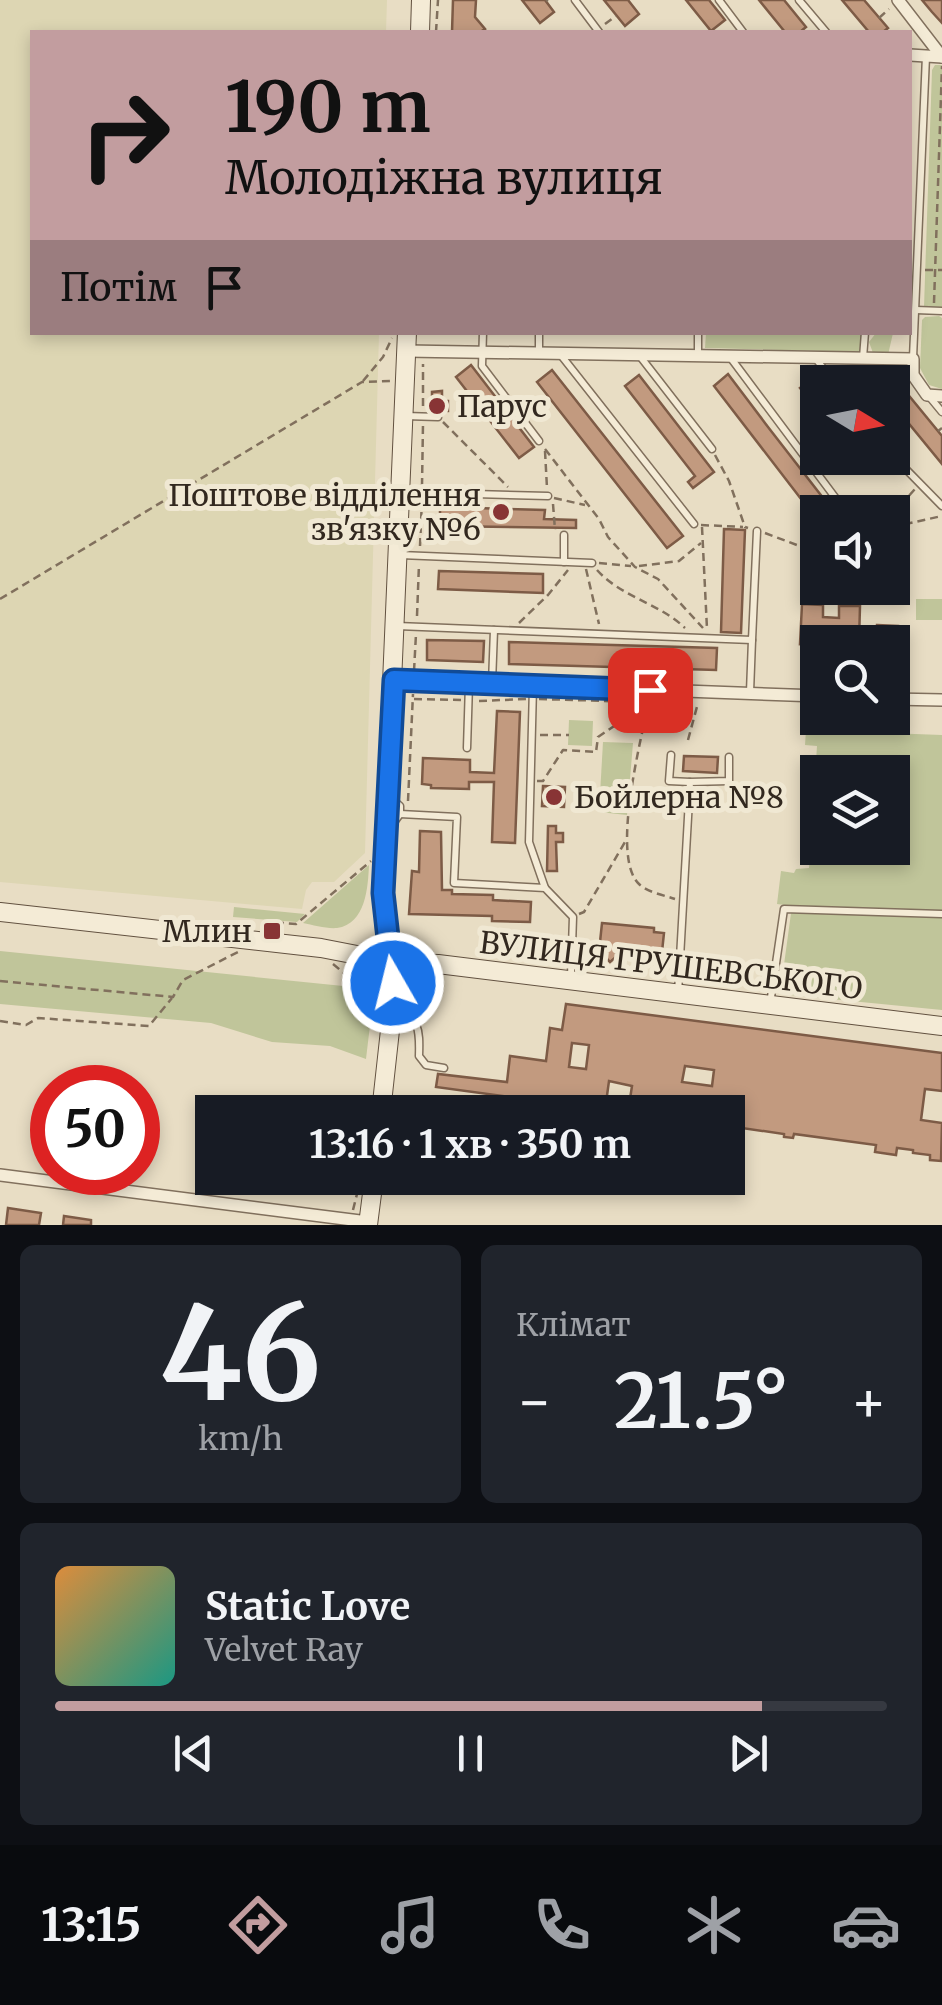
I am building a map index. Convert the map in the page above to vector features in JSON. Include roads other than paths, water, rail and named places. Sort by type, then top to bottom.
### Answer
[{"type":"main road","points":[[420,30],[421,0]]},
{"type":"main road","points":[[382,1095],[385,1006],[393,962],[385,931],[386,793],[402,492],[414,417],[406,381],[407,343]]},
{"type":"main road","name":"ВУЛИЦЯ ГРУШЕВСЬКОГО","points":[[0,912],[942,1026]]},
{"type":"main road","points":[[362,1222],[369,1195]]},
{"type":"street","points":[[898,0],[942,58]]},
{"type":"street","points":[[912,55],[942,58]]},
{"type":"street","points":[[407,343],[482,352],[913,359],[913,375],[927,394],[942,396]]},
{"type":"street","points":[[394,680],[649,696],[800,695]]},
{"type":"street","points":[[910,699],[942,700]]},
{"type":"street","points":[[0,1175],[362,1222]]},
{"type":"lane","points":[[575,0],[598,30]]},
{"type":"lane","points":[[719,0],[742,30]]},
{"type":"lane","points":[[799,0],[824,30]]},
{"type":"lane","points":[[913,359],[926,56]]},
{"type":"lane","points":[[916,310],[938,311]]},
{"type":"lane","points":[[483,335],[482,366],[539,442]]},
{"type":"lane","points":[[539,352],[540,335]]},
{"type":"lane","points":[[698,335],[698,355]]},
{"type":"lane","points":[[863,359],[865,335]]},
{"type":"lane","points":[[560,353],[698,525]]},
{"type":"lane","points":[[638,354],[712,449]]},
{"type":"lane","points":[[729,356],[833,495]]},
{"type":"lane","points":[[816,359],[821,365]]},
{"type":"lane","points":[[927,394],[942,412]]},
{"type":"lane","points":[[414,417],[438,417]]},
{"type":"lane","points":[[910,472],[942,506]]},
{"type":"lane","points":[[402,492],[548,496]]},
{"type":"lane","points":[[750,693],[758,530]]},
{"type":"lane","points":[[564,535],[564,562]]},
{"type":"lane","points":[[399,555],[585,562]]},
{"type":"lane","points":[[396,626],[752,640]]},
{"type":"lane","points":[[492,684],[494,630]]},
{"type":"lane","points":[[466,748],[469,684]]},
{"type":"lane","points":[[534,686],[529,842],[545,888],[573,917],[571,979]]},
{"type":"lane","points":[[670,755],[669,781],[690,782],[729,781],[729,757]]},
{"type":"lane","points":[[678,994],[690,782]]},
{"type":"lane","points":[[385,841],[400,814],[400,806],[386,793]]},
{"type":"lane","points":[[400,814],[456,816],[454,883],[545,888]]},
{"type":"lane","points":[[770,1005],[784,909],[942,914]]},
{"type":"lane","points":[[385,1006],[412,1015],[420,1026],[419,1056],[426,1065],[444,1068]]},
{"type":"place","name":"Парус","points":[[437,406]]},
{"type":"place","name":"Поштове відділення зв'язку №6","points":[[501,512]]},
{"type":"place","name":"Бойлерна №8","points":[[554,797]]},
{"type":"place","name":"Млин","points":[[272,931]]}]
